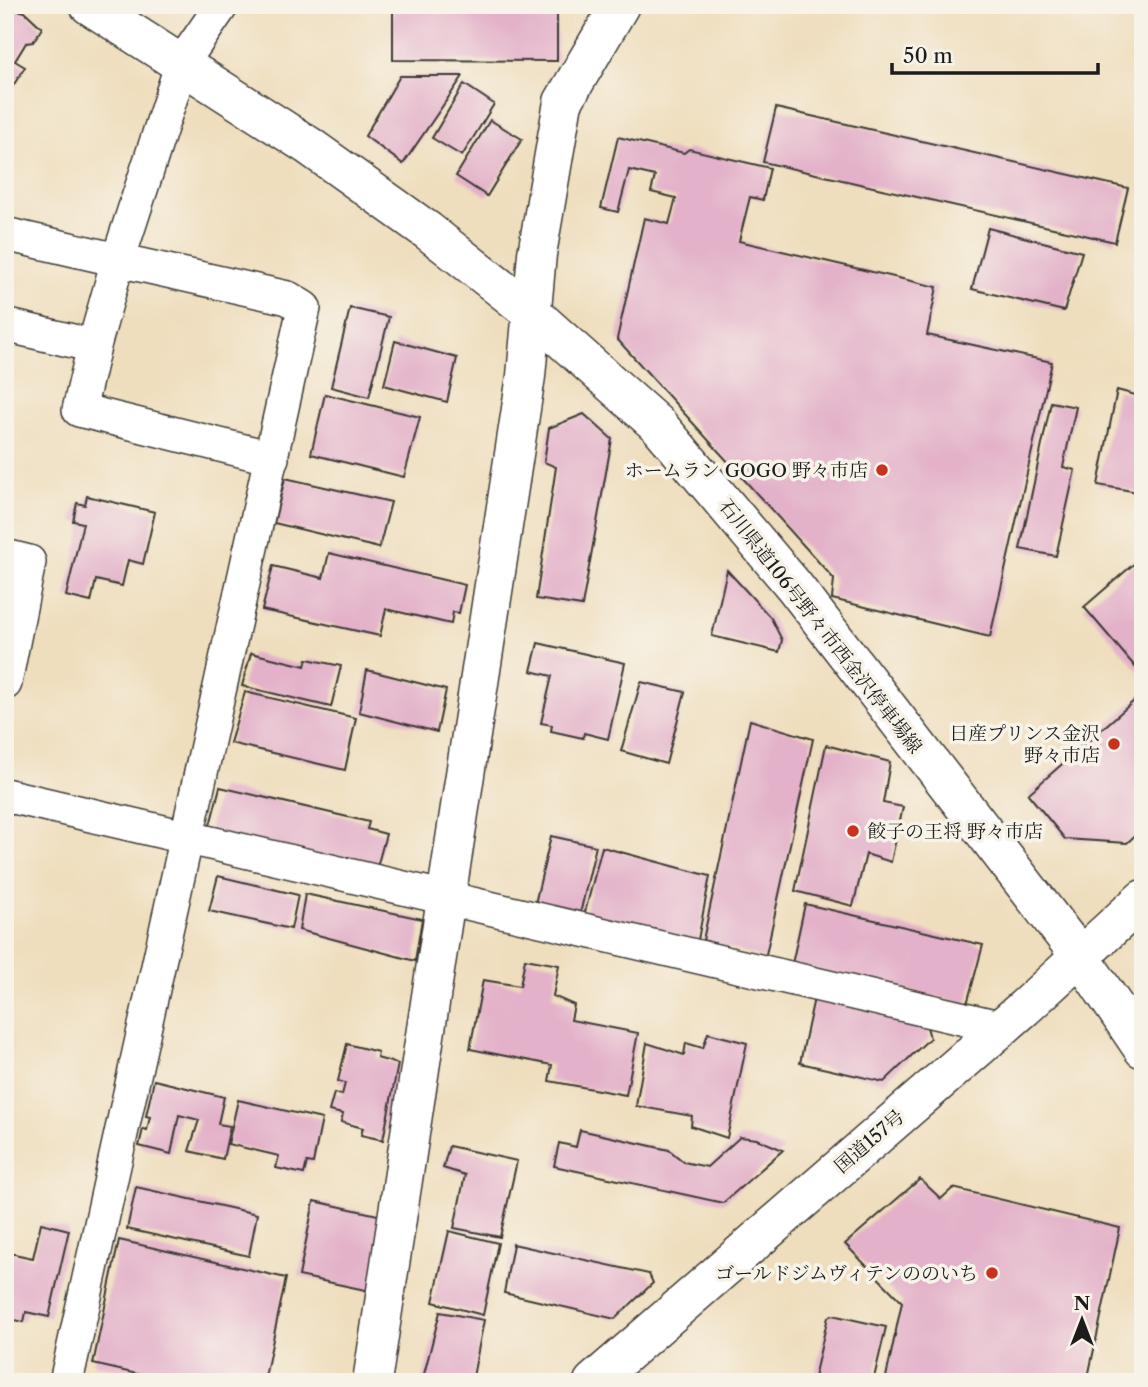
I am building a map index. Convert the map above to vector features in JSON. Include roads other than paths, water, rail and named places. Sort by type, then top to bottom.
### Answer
[{"type":"main road","name":"石川県道106号野々市西金沢停車場線","points":[[89,5],[331,161],[428,231],[533,313],[660,427],[794,586],[1080,956],[1143,1049]]},
{"type":"main road","points":[[372,1382],[526,376],[537,254],[563,102],[619,6]]},
{"type":"main road","name":"国道157号","points":[[593,1382],[1143,899]]},
{"type":"street","points":[[222,5],[182,63],[118,260],[93,346],[79,410],[272,458]]},
{"type":"street","points":[[5,234],[288,298],[304,309],[65,1382]]},
{"type":"street","points":[[5,325],[93,346]]},
{"type":"street","points":[[5,556],[29,562],[5,683]]},
{"type":"street","points":[[5,795],[999,1027]]},
{"type":"place","name":"ホームラン GOGO 野々市店","points":[[882,470]]},
{"type":"place","name":"日産プリンス金沢 野々市店","points":[[1114,744]]},
{"type":"place","name":"餃子の王将 野々市店","points":[[853,831]]},
{"type":"place","name":"ゴールドジムヴィテンののいち","points":[[992,1273]]}]
